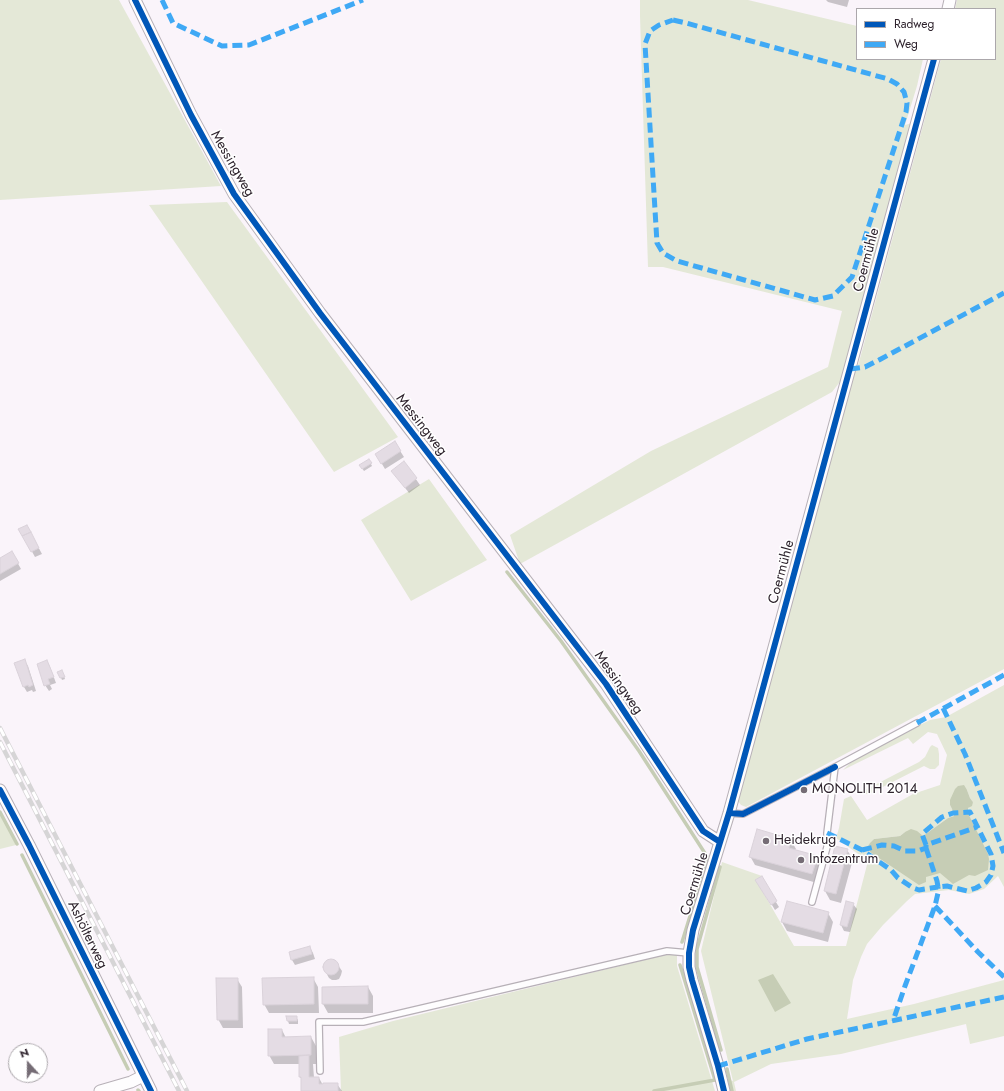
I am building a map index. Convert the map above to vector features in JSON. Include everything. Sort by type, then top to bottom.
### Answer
[{"type":"street","name":"Messingweg","points":[[135,0],[191,115],[234,194],[320,313],[606,684],[703,831],[720,842]]},
{"type":"street","name":"Coermühle","points":[[724,1091],[689,967],[689,953],[693,930],[729,813],[934,60]]},
{"type":"street","name":"Ashölterweg","points":[[0,790],[151,1091]]},
{"type":"street","points":[[100,1091],[130,1082],[143,1076]]},
{"type":"lane","points":[[729,813],[743,814],[917,723]]},
{"type":"lane","points":[[812,902],[827,847],[827,833],[835,767]]},
{"type":"lane","points":[[320,1070],[319,1022],[363,1022],[667,952],[689,953]]},
{"type":"shaded area","points":[[0,0],[119,0],[221,186],[0,200]]},
{"type":"shaded area","points":[[640,0],[748,0],[856,26],[856,60],[923,60],[917,86],[905,125],[916,122],[850,369],[832,392],[520,564],[510,535],[651,451],[828,367],[842,311],[663,267],[648,267]]},
{"type":"shaded area","points":[[957,0],[1004,0],[1004,669],[746,807],[741,805],[738,801],[850,385],[859,362],[941,60],[996,60],[996,8],[955,8]]},
{"type":"shaded area","points":[[227,202],[398,437],[334,472],[149,205]]},
{"type":"shaded area","points":[[429,479],[487,560],[411,601],[361,520]]},
{"type":"shaded area","points":[[1004,685],[1004,887],[998,876],[984,889],[969,894],[949,890],[915,894],[883,925],[867,944],[853,980],[847,1019],[914,1004],[1004,980],[1004,1036],[970,1044],[966,1024],[841,1054],[771,1064],[734,1082],[736,1091],[729,1091],[727,1079],[733,1081],[701,951],[722,862],[762,876],[756,880],[794,946],[846,946],[868,861],[836,838],[844,799],[851,796],[867,820],[913,794],[940,785],[947,755],[937,734],[928,732],[913,744],[908,738],[843,770],[857,756],[930,720],[946,717]],"holes":[[[967,790],[973,802],[968,808],[968,813],[975,829],[868,846],[874,839],[900,836],[905,832],[923,836],[948,818],[954,816],[950,805]]]},
{"type":"shaded area","points":[[932,745],[938,748],[939,754],[939,765],[935,769],[930,769],[924,766],[869,794],[866,794],[865,791],[867,789],[919,762],[925,757]]},
{"type":"shaded area","points":[[964,785],[973,802],[972,806],[968,808],[968,813],[988,854],[988,870],[975,876],[969,875],[953,884],[940,873],[926,877],[926,882],[919,885],[870,852],[868,846],[874,839],[900,836],[911,829],[917,831],[923,836],[948,818],[954,816],[950,805],[950,800],[955,789],[958,786]]},
{"type":"shaded area","points":[[0,814],[16,845],[0,849]]},
{"type":"shaded area","points":[[677,952],[677,966],[715,1091],[341,1091],[339,1037],[393,1021]]},
{"type":"shaded area","points":[[773,974],[791,1003],[775,1012],[758,980]]},
{"type":"building","points":[[395,441],[401,451],[381,464],[375,454]]},
{"type":"building","points":[[369,459],[372,463],[362,469],[359,465]]},
{"type":"building","points":[[404,461],[417,478],[405,488],[391,471]]},
{"type":"building","points":[[27,525],[31,532],[22,536],[18,529]]},
{"type":"building","points":[[31,532],[39,548],[31,552],[22,536]]},
{"type":"building","points":[[12,551],[19,563],[0,574],[0,558]]},
{"type":"building","points":[[25,659],[33,685],[29,687],[28,685],[23,687],[14,663]]},
{"type":"building","points":[[47,660],[54,677],[48,679],[50,684],[44,686],[37,664]]},
{"type":"building","points":[[62,670],[65,677],[60,678],[57,672]]},
{"type":"building","points":[[757,829],[791,839],[789,848],[818,856],[812,874],[749,857]]},
{"type":"building","points":[[835,846],[848,849],[836,894],[824,891]]},
{"type":"building","points":[[762,876],[777,901],[771,905],[755,880]]},
{"type":"building","points":[[787,901],[829,912],[823,933],[781,922]]},
{"type":"building","points":[[846,901],[854,903],[847,927],[840,925]]},
{"type":"building","points":[[310,946],[312,954],[291,960],[289,952]]},
{"type":"building","points":[[328,959],[334,959],[339,964],[337,973],[334,975],[328,975],[323,970],[323,964]]},
{"type":"building","points":[[314,977],[314,1004],[263,1005],[262,978]]},
{"type":"building","points":[[216,978],[238,978],[238,1020],[217,1020]]},
{"type":"building","points":[[368,986],[368,1004],[322,1004],[322,987]]},
{"type":"building","points":[[286,1016],[297,1016],[297,1021],[287,1021]]},
{"type":"building","points":[[268,1029],[282,1029],[282,1037],[311,1036],[311,1055],[268,1056]]},
{"type":"building","points":[[309,1055],[309,1077],[319,1077],[319,1084],[338,1083],[338,1091],[301,1091],[299,1056]]},
{"type":"waterway","points":[[507,572],[561,641],[639,751],[708,858],[682,942]]},
{"type":"waterway","points":[[0,812],[17,844]]},
{"type":"waterway","points":[[22,855],[128,1069]]},
{"type":"waterway","points":[[720,867],[697,949],[697,967],[721,1050]]},
{"type":"waterway","points":[[654,1091],[715,1080],[680,965]]},
{"type":"waterway","points":[[727,1069],[732,1091]]},
{"type":"railway","points":[[0,728],[187,1091]]},
{"type":"railway","points":[[0,742],[179,1091]]},
{"type":"marked path","points":[[162,0],[173,23],[222,46],[249,45],[363,0]]},
{"type":"marked path","points":[[673,20],[888,79],[897,84],[904,92],[907,103],[906,112],[852,277],[833,296],[815,300],[677,261],[663,253],[657,243],[645,44],[650,31],[659,25],[673,20]]},
{"type":"marked path","points":[[850,369],[865,367],[1004,293]]},
{"type":"marked path","points":[[917,723],[1004,675]]},
{"type":"marked path","points":[[943,708],[965,754],[1004,853]]},
{"type":"marked path","points":[[926,845],[922,834],[942,817],[953,813],[970,812],[991,854],[993,866],[991,875],[986,882],[967,891],[947,886],[938,887],[926,848]]},
{"type":"marked path","points":[[862,850],[882,845],[894,846],[905,851],[918,851],[926,848],[926,845],[977,827]]},
{"type":"marked path","points":[[827,833],[862,850],[891,870],[898,878],[913,888],[919,890],[938,887],[935,906],[893,1021]]},
{"type":"marked path","points":[[935,906],[978,952],[1004,977]]},
{"type":"marked path","points":[[718,1066],[807,1039],[1004,997]]},
{"type":"cycle path","points":[[135,0],[191,115],[234,194],[320,313],[606,684],[703,831],[720,842]]},
{"type":"cycle path","points":[[724,1091],[689,967],[689,953],[693,930],[729,813],[934,60]]},
{"type":"cycle path","points":[[729,813],[743,814],[835,767]]},
{"type":"cycle path","points":[[0,790],[29,845],[151,1091]]},
{"type":"place","name":"MONOLITH 2014","points":[[804,790]]},
{"type":"place","name":"Heidekrug","points":[[766,841]]},
{"type":"place","name":"Infozentrum","points":[[801,860]]}]
